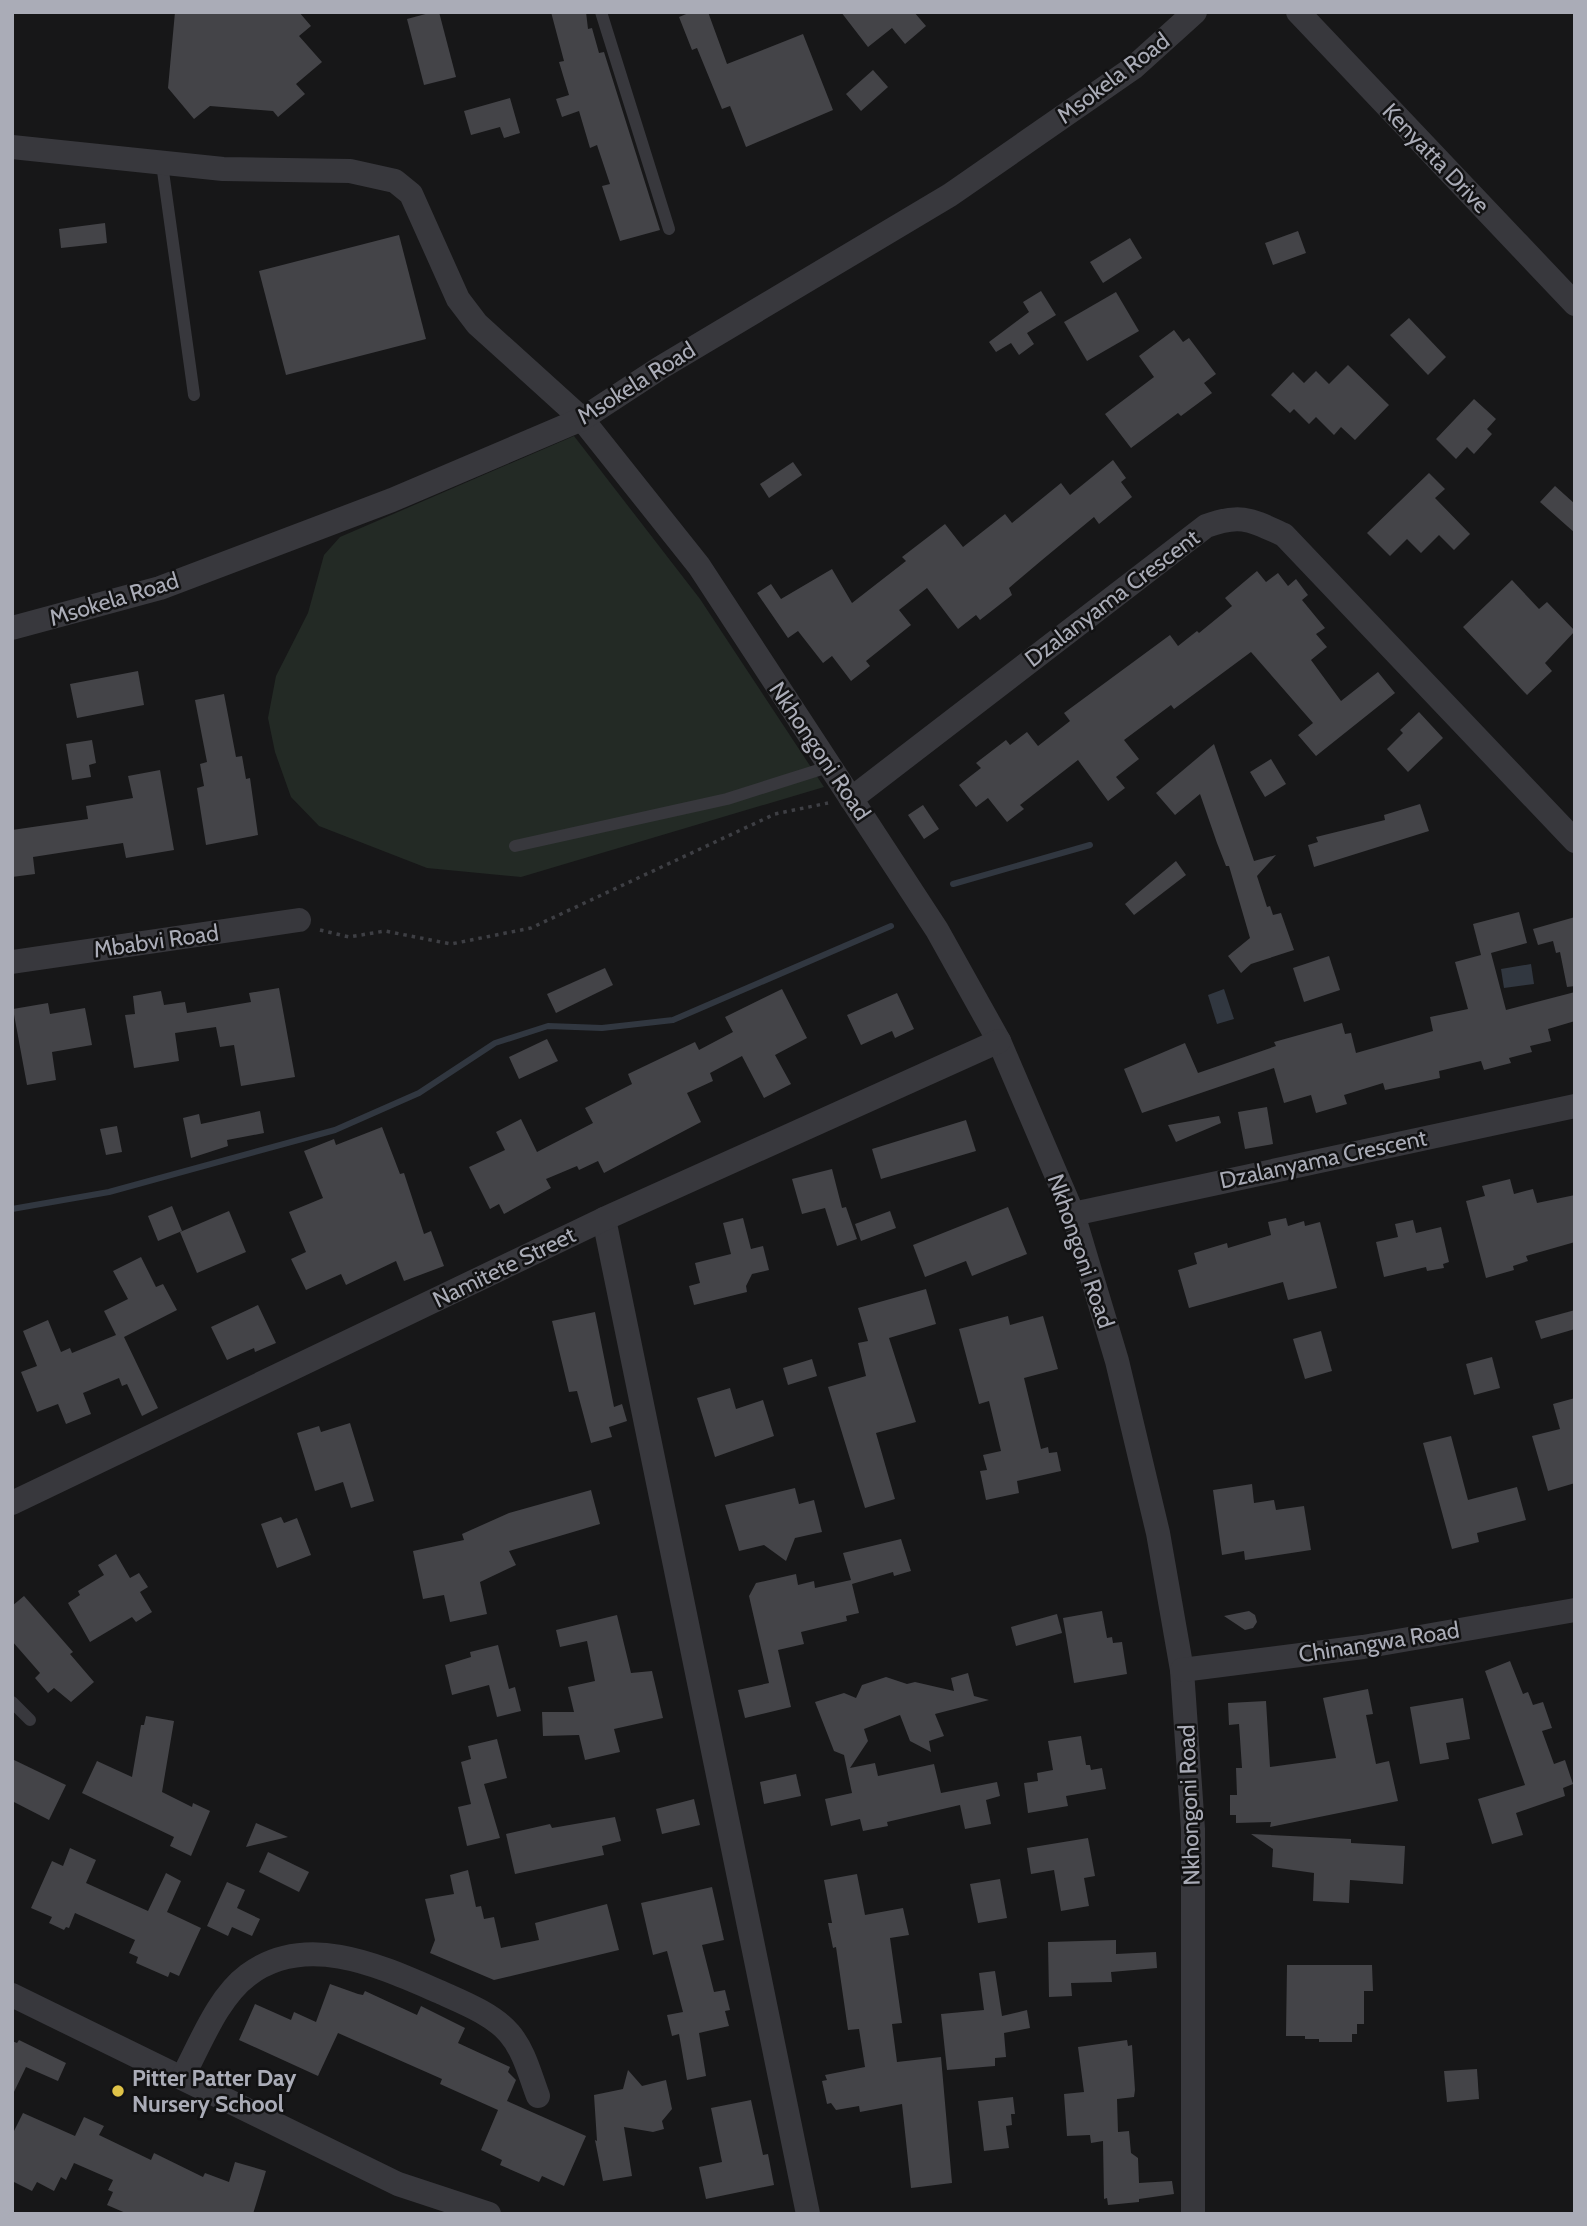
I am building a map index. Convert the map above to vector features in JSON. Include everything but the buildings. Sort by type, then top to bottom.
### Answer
[{"type":"street","name":"Msokela Road","points":[[12,628],[160,588],[392,500],[582,419],[660,368],[950,195],[1133,68],[1195,12]]},
{"type":"street","name":"Kenyatta Drive","points":[[1298,12],[1575,303]]},
{"type":"street","name":"Nkhongoni Road","points":[[12,147],[162,164],[304,172],[350,171],[396,181],[411,194],[458,299],[477,324],[582,419],[699,566],[937,930],[999,1041],[1073,1214],[1139,1447],[1182,1671],[1193,1829],[1193,2214]]},
{"type":"street","name":"Dzalanyama Crescent","points":[[851,799],[1206,526],[1229,517],[1250,519],[1284,536],[1575,841]]},
{"type":"street","name":"Mbabvi Road","points":[[12,961],[299,920]]},
{"type":"street","name":"Namitete Street","points":[[12,1503],[604,1219],[999,1041]]},
{"type":"street","name":"Dzalanyama Crescent","points":[[1073,1214],[1575,1106]]},
{"type":"street","points":[[604,1219],[808,2214]]},
{"type":"street","name":"Chinangwa Road","points":[[1182,1671],[1363,1647],[1575,1610]]},
{"type":"street","points":[[182,2078],[226,1997],[248,1975],[279,1958],[317,1954],[372,1962],[469,2005],[508,2032],[523,2055],[538,2096]]},
{"type":"street","points":[[12,1995],[398,2184],[489,2214]]},
{"type":"lane","points":[[601,12],[669,229]]},
{"type":"lane","points":[[162,164],[194,395]]},
{"type":"lane","points":[[515,846],[727,799],[828,767]]},
{"type":"lane","points":[[12,1702],[30,1720]]},
{"type":"path","points":[[299,920],[330,934],[349,937],[385,931],[452,944],[531,928],[775,814],[851,799]]},
{"type":"shaded area","points":[[574,436],[700,599],[824,787],[521,877],[427,868],[319,826],[291,797],[275,752],[268,718],[276,676],[308,613],[324,555],[340,537]]},
{"type":"shaded area","points":[[1531,964],[1534,984],[1504,988],[1501,969]]},
{"type":"shaded area","points":[[1224,989],[1234,1019],[1217,1024],[1208,995]]},
{"type":"waterway","points":[[953,884],[1090,845]]},
{"type":"waterway","points":[[12,1209],[109,1192],[335,1130],[419,1093],[495,1043],[548,1026],[602,1028],[673,1020],[891,926]]},
{"type":"place","name":"Pitter Patter Day Nursery School","points":[[118,2091]]}]
